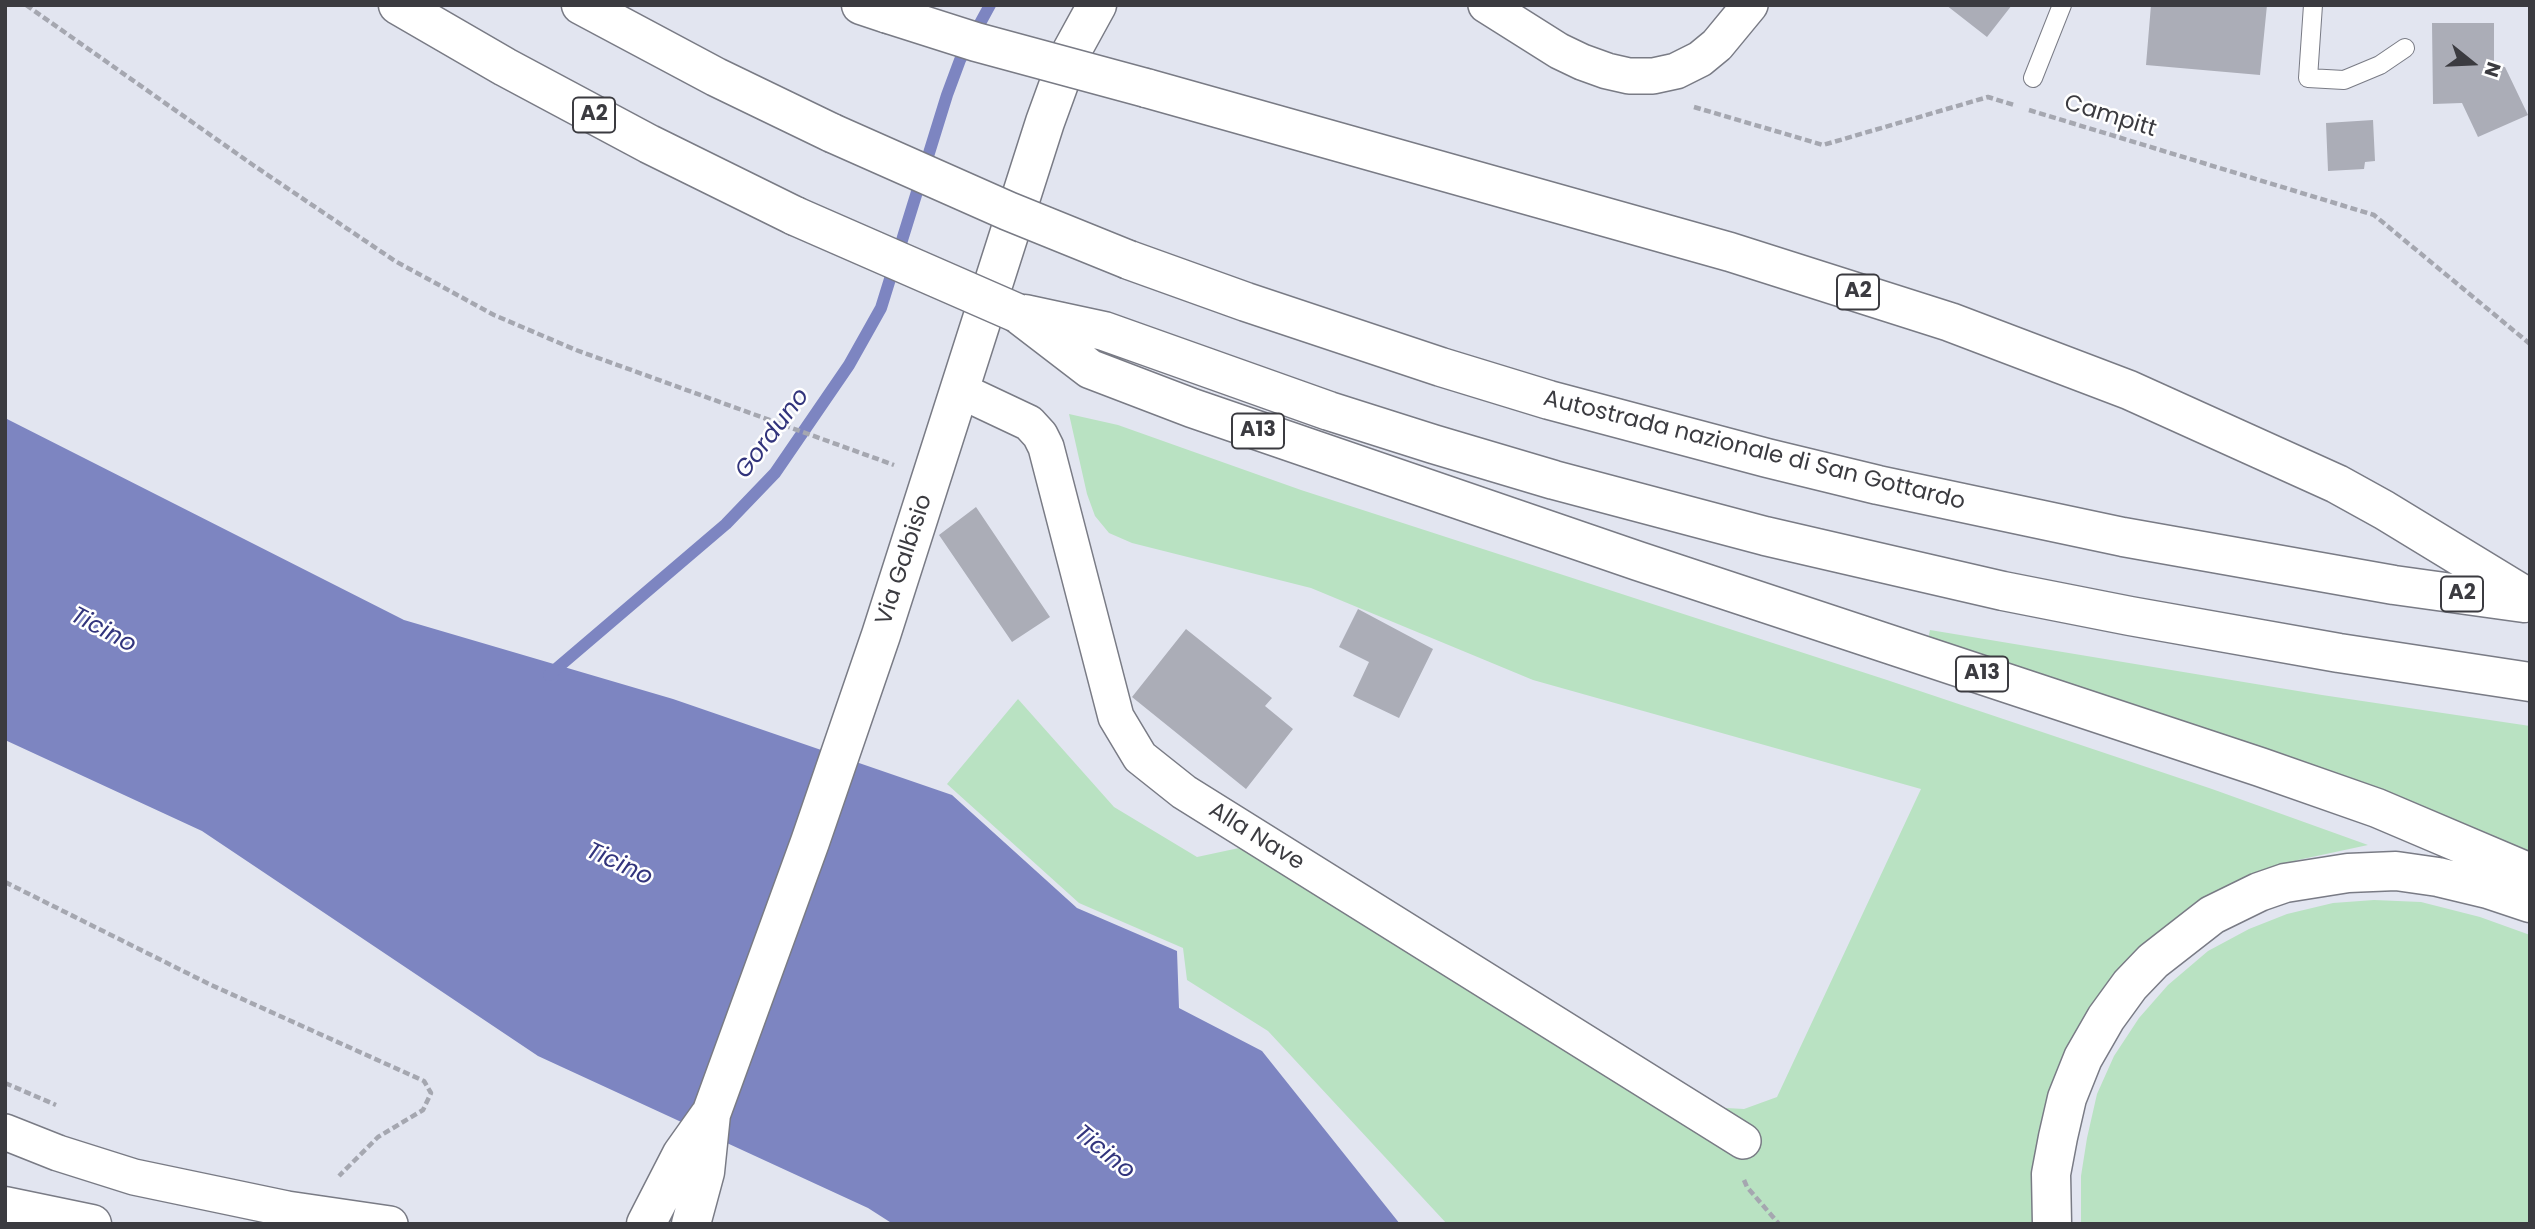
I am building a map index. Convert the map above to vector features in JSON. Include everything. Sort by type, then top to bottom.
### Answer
[{"type":"main road","name":"A2","points":[[397,5],[505,67],[649,144],[795,216],[1017,313],[1104,331],[1420,440],[1554,480],[1765,536],[2003,591],[2143,618],[2530,682]]},
{"type":"main road","name":"Autostrada nazionale di San Gottardo","points":[[581,5],[716,77],[832,133],[1008,211],[1129,260],[1441,367],[1549,400],[1714,444],[1994,511],[2213,554],[2394,585],[2530,601]]},
{"type":"main road","name":"Via Galbisio","points":[[646,1224],[682,1154],[710,1114],[810,842],[881,635],[1045,122],[1069,57],[1097,5]]},
{"type":"main road","name":"A2","points":[[875,10],[976,42],[1706,245],[1950,322],[2129,390],[2326,479],[2384,510],[2530,601]]},
{"type":"main road","name":"A13","points":[[1017,313],[1090,369],[1192,408],[1416,486],[2260,766],[2377,808],[2530,873]]},
{"type":"main road","points":[[2052,1224],[2052,1174],[2058,1137],[2067,1098],[2083,1058],[2106,1018],[2130,985],[2153,961],[2212,915],[2259,892],[2285,883],[2348,873],[2396,871],[2438,877],[2530,903]]},
{"type":"main road","name":"Via Galbisio","points":[[691,1224],[705,1172],[710,1114]]},
{"type":"main road","points":[[5,1206],[92,1224]]},
{"type":"street","points":[[1486,5],[1559,51],[1607,72],[1629,76],[1653,76],[1676,71],[1700,59],[1717,46],[1750,5]]},
{"type":"street","name":"Alla Nave","points":[[959,390],[1029,424],[1040,435],[1046,447],[1116,718],[1140,757],[1184,792],[1743,1141]]},
{"type":"street","points":[[5,1132],[58,1153],[134,1177],[303,1212],[390,1224]]},
{"type":"lane","points":[[2033,78],[2062,5]]},
{"type":"lane","points":[[2313,5],[2308,78],[2344,80],[2379,65],[2405,48]]},
{"type":"path","points":[[26,5],[241,158],[384,253],[483,309],[576,350],[931,478]]},
{"type":"path","points":[[1653,76],[1671,101],[1823,145],[1988,97],[2015,106]]},
{"type":"path","name":"Campitt","points":[[2028,110],[2374,215],[2530,344]]},
{"type":"path","points":[[5,882],[209,984],[424,1081],[431,1093],[423,1110],[378,1137],[342,1170],[330,1189],[303,1212]]},
{"type":"path","points":[[1743,1141],[1742,1175],[1747,1187],[1779,1224]]},
{"type":"green space","points":[[1069,414],[1118,425],[1301,490],[1887,680],[2212,789],[2368,845],[2298,860],[2225,888],[2156,935],[2035,1158],[2032,1207],[2034,1224],[1447,1224],[1268,1031],[1187,980],[1183,948],[1079,903],[947,784],[1018,699],[1114,807],[1197,857],[1239,848],[1674,1105],[1744,1109],[1777,1097],[1921,789],[1533,680],[1311,588],[1132,543],[1109,533],[1095,516],[1087,494]]},
{"type":"green space","points":[[1930,630],[2322,695],[2530,726],[2530,854],[1928,640]]},
{"type":"green space","points":[[2374,900],[2421,902],[2480,917],[2530,935],[2530,1224],[2081,1224],[2081,1176],[2097,1094],[2114,1056],[2139,1018],[2168,985],[2208,951],[2249,929],[2287,914],[2333,903]]},
{"type":"water","name":"Ticino","points":[[5,418],[404,620],[673,699],[952,795],[1077,908],[1177,951],[1179,1008],[1262,1051],[1400,1224],[893,1224],[868,1208],[538,1056],[202,831],[5,740]]},
{"type":"building","points":[[1946,5],[2012,5],[1987,37]]},
{"type":"building","points":[[2151,5],[2267,5],[2260,75],[2146,65]]},
{"type":"building","points":[[2432,23],[2494,23],[2494,66],[2505,67],[2528,115],[2478,137],[2462,103],[2433,104]]},
{"type":"building","points":[[2373,120],[2375,161],[2365,162],[2364,169],[2328,171],[2326,123]]},
{"type":"building","points":[[976,507],[1050,617],[1012,642],[939,535]]},
{"type":"building","points":[[1358,609],[1433,649],[1399,718],[1353,696],[1369,662],[1339,647]]},
{"type":"building","points":[[1186,629],[1272,698],[1265,706],[1293,729],[1246,789],[1132,697]]},
{"type":"waterway","name":"Gorduno","points":[[549,675],[726,524],[775,473],[849,365],[881,308],[947,95],[960,60],[990,5]]}]
